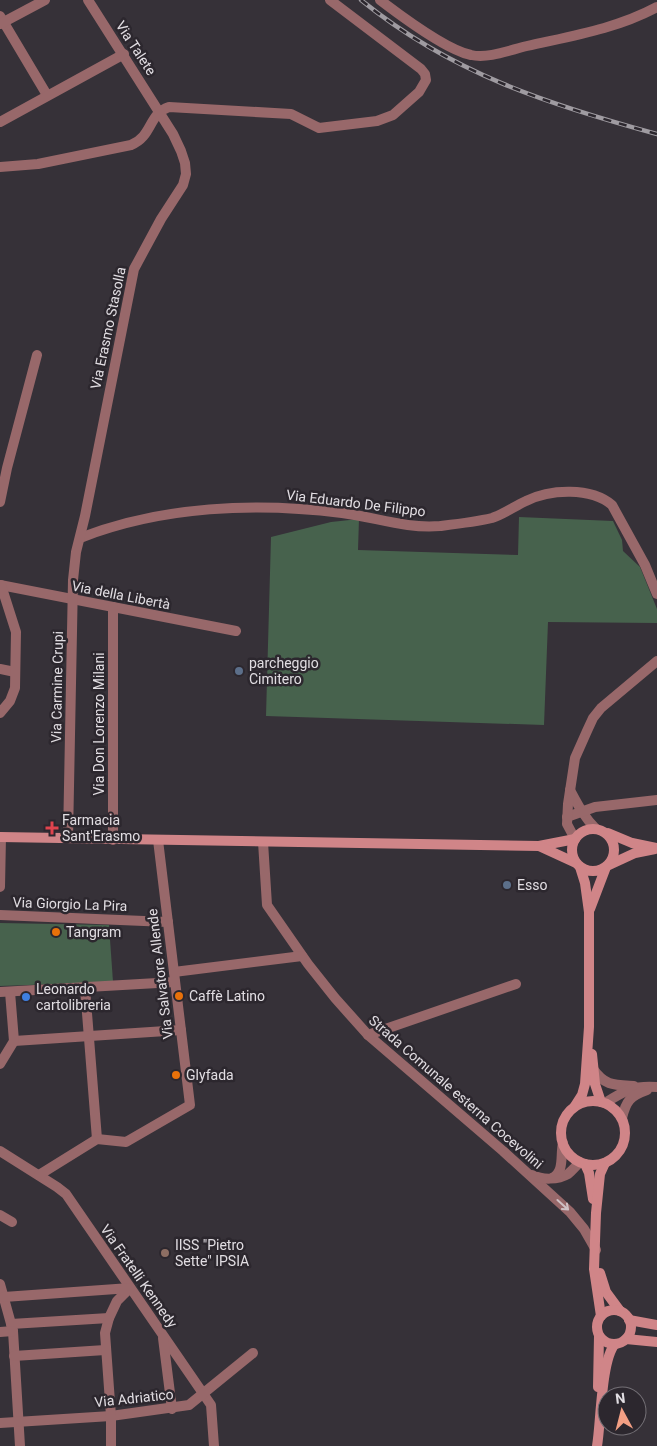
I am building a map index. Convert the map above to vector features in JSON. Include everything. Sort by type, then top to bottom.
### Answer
[{"type":"main road","points":[[0,837],[539,846],[575,839],[585,830],[596,828],[632,842],[657,848]]},
{"type":"main road","points":[[589,912],[613,858],[614,847],[606,833]]},
{"type":"main road","points":[[575,839],[572,852],[585,883],[589,912],[589,1027],[585,1084],[582,1095],[565,1117],[561,1132],[563,1143],[569,1154],[582,1163],[589,1173],[596,1213]]},
{"type":"main road","points":[[539,846],[590,871],[601,870],[635,853],[657,848]]},
{"type":"main road","points":[[589,1027],[593,1069],[603,1102]]},
{"type":"main road","points":[[575,1106],[592,1101],[603,1102],[612,1107],[622,1118],[625,1133],[622,1148],[612,1159],[598,1164],[582,1163]]},
{"type":"main road","points":[[598,1386],[600,1336],[597,1326],[601,1316],[595,1275],[596,1213],[600,1174],[605,1163]]},
{"type":"main road","points":[[596,1250],[602,1283],[620,1312],[629,1320],[657,1325]]},
{"type":"main road","points":[[601,1316],[610,1311],[620,1312]]},
{"type":"main road","points":[[626,1339],[630,1332],[629,1320]]},
{"type":"main road","points":[[600,1336],[606,1342],[615,1344]]},
{"type":"main road","points":[[604,1386],[607,1363],[611,1349],[615,1344],[626,1339],[657,1342]]},
{"type":"street","points":[[46,0],[1,21],[47,95]]},
{"type":"street","name":"Via Talete","points":[[88,0],[160,111]]},
{"type":"street","points":[[0,167],[38,164],[140,141],[144,138],[160,111],[169,107],[291,114],[319,128],[377,121],[393,115],[419,92],[426,80],[426,74],[330,0]]},
{"type":"street","points":[[380,0],[444,43],[472,56],[497,53],[598,31],[657,7]]},
{"type":"street","points":[[0,122],[124,54]]},
{"type":"street","name":"Via Erasmo Stasolla","points":[[80,538],[134,269],[161,219],[183,185],[186,174],[181,151],[160,111]]},
{"type":"street","points":[[0,502],[7,468],[37,355]]},
{"type":"street","name":"Via Eduardo De Filippo","points":[[80,538],[124,524],[168,515],[254,507],[341,512],[400,525],[438,526],[494,517],[539,495],[572,492],[605,499],[612,505],[645,565],[657,594]]},
{"type":"street","name":"Via Carmine Crupi","points":[[68,838],[73,571],[80,538]]},
{"type":"street","points":[[0,585],[16,632],[13,694],[10,702],[0,713]]},
{"type":"street","name":"Via della Libertà","points":[[0,585],[236,632]]},
{"type":"street","name":"Via Don Lorenzo Milani","points":[[113,607],[113,840]]},
{"type":"street","points":[[557,843],[567,820],[575,758],[593,718],[601,708],[657,661]]},
{"type":"street","points":[[0,669],[15,672]]},
{"type":"street","points":[[570,790],[587,820],[596,828]]},
{"type":"street","points":[[567,820],[581,811],[595,807],[657,800]]},
{"type":"street","points":[[567,820],[575,839]]},
{"type":"street","points":[[0,837],[0,887]]},
{"type":"street","name":"Via Salvatore Allende","points":[[97,1139],[126,1142],[190,1105],[158,840]]},
{"type":"street","name":"Strada Comunale esterna Cocevolini","points":[[263,842],[267,905],[302,956],[335,998],[368,1035],[570,1212],[584,1229],[596,1250]]},
{"type":"street","name":"Via Giorgio La Pira","points":[[0,915],[168,922]]},
{"type":"street","points":[[0,1064],[14,1041],[5,992],[85,988],[174,977],[302,956]]},
{"type":"street","points":[[368,1035],[516,984]]},
{"type":"street","points":[[39,1175],[97,1139],[85,988]]},
{"type":"street","points":[[14,1041],[181,1030]]},
{"type":"street","points":[[593,1069],[604,1082],[612,1085],[657,1088]]},
{"type":"street","points":[[603,1102],[630,1089],[642,1086]]},
{"type":"street","points":[[622,1118],[625,1104],[634,1096],[646,1090],[657,1088]]},
{"type":"street","points":[[552,1178],[557,1176],[560,1171],[563,1143]]},
{"type":"street","name":"Via Fratelli Kennedy","points":[[0,1151],[66,1194],[211,1405],[214,1446]]},
{"type":"street","points":[[526,1172],[538,1178],[560,1178],[569,1174],[582,1163]]},
{"type":"street","points":[[0,1215],[12,1222]]},
{"type":"street","points":[[0,1284],[12,1328],[20,1446]]},
{"type":"street","points":[[4,1298],[130,1288]]},
{"type":"street","points":[[111,1446],[111,1416],[105,1333],[108,1318],[117,1301],[130,1288]]},
{"type":"street","points":[[0,1332],[12,1328],[108,1318]]},
{"type":"street","points":[[163,1335],[172,1409]]},
{"type":"street","points":[[14,1356],[105,1350]]},
{"type":"street","name":"Via Adriatico","points":[[0,1423],[111,1416],[172,1409],[189,1405],[204,1395],[253,1354]]},
{"type":"green space","points":[[519,517],[613,521],[622,540],[623,551],[640,567],[657,609],[657,623],[548,622],[544,725],[266,716],[271,537],[331,522],[359,519],[358,550],[518,555]]},
{"type":"green space","points":[[0,923],[109,925],[113,982],[0,986]]},
{"type":"railway","points":[[361,0],[430,48],[465,67],[539,98],[657,134]]},
{"type":"place","name":"parcheggio Cimitero","points":[[239,671]]},
{"type":"place","name":"Farmacia Sant'Erasmo","points":[[52,828]]},
{"type":"place","name":"Esso","points":[[507,885]]},
{"type":"place","name":"Tangram","points":[[56,932]]},
{"type":"place","name":"Caffè Latino","points":[[179,996]]},
{"type":"place","name":"Leonardo cartolibreria","points":[[26,997]]},
{"type":"place","name":"Glyfada","points":[[176,1075]]},
{"type":"place","name":"IISS \"Pietro Sette\" IPSIA","points":[[165,1253]]}]
